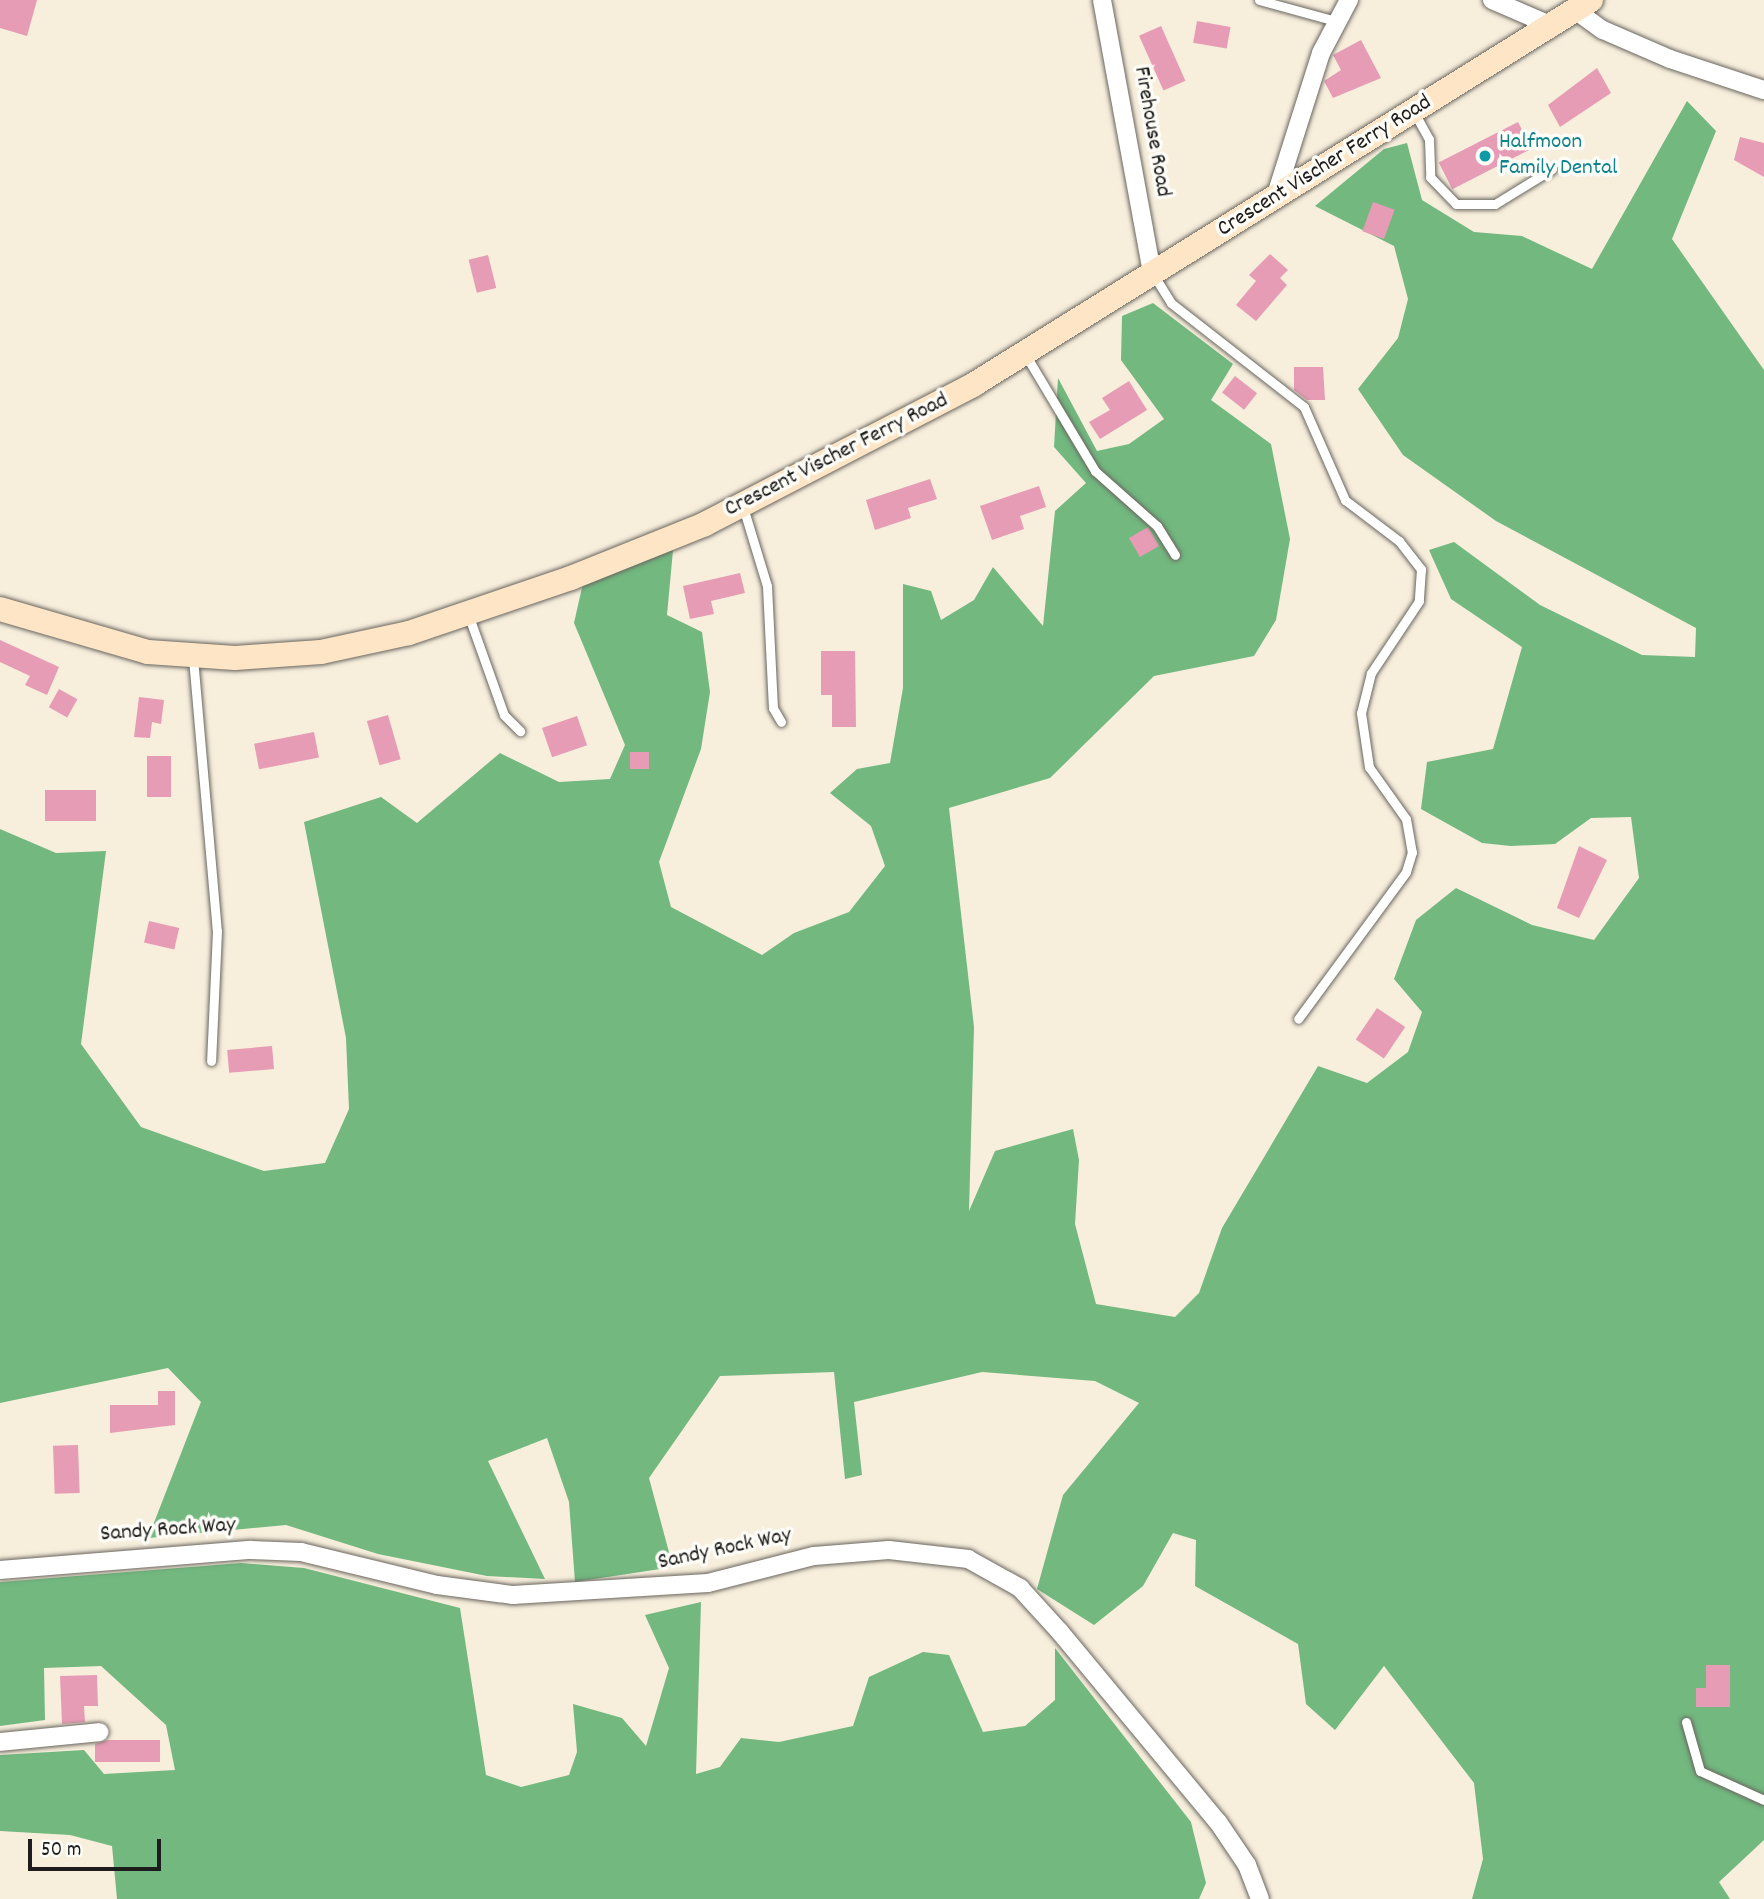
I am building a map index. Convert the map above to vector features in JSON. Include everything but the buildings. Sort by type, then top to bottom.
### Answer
[{"type":"main road","name":"Crescent Vischer Ferry Road","points":[[0,609],[148,652],[192,657],[321,652],[467,613],[571,578],[742,506],[845,456],[1024,353],[1583,5]]},
{"type":"street","name":"Firehouse Road","points":[[1103,0],[1152,273]]},
{"type":"street","points":[[1275,198],[1336,21],[1349,0]]},
{"type":"street","points":[[1492,0],[1550,25]]},
{"type":"street","points":[[1583,5],[1603,30],[1670,59],[1764,90]]},
{"type":"street","name":"Sandy Rock Way","points":[[0,1570],[251,1549],[301,1552],[437,1585],[513,1595],[708,1583],[814,1556],[889,1550],[968,1559],[1020,1588],[1060,1632],[1218,1822],[1248,1865],[1260,1899]]},
{"type":"street","points":[[0,1742],[100,1732]]},
{"type":"lane","points":[[1259,0],[1336,21]]},
{"type":"lane","points":[[1414,112],[1429,139],[1430,177],[1441,196],[1456,204],[1495,204],[1552,169]]},
{"type":"lane","points":[[1152,273],[1171,303],[1304,407],[1345,500],[1399,541],[1420,569],[1419,601],[1371,673],[1361,713],[1369,767],[1406,819],[1412,852],[1406,872],[1298,1020]]},
{"type":"lane","points":[[1024,353],[1096,471],[1157,526],[1175,555]]},
{"type":"lane","points":[[742,506],[767,586],[773,708],[781,722]]},
{"type":"lane","points":[[467,613],[504,715],[520,731]]},
{"type":"lane","points":[[192,657],[217,931],[211,1061]]},
{"type":"lane","points":[[1686,1722],[1700,1771],[1764,1800]]},
{"type":"green space","points":[[1687,101],[1716,131],[1672,239],[1764,370],[1764,1840],[1719,1882],[1730,1899],[1472,1899],[1483,1859],[1474,1783],[1384,1666],[1335,1730],[1306,1704],[1298,1644],[1195,1586],[1196,1540],[1173,1533],[1143,1586],[1094,1625],[1037,1589],[1063,1495],[1139,1403],[1095,1381],[982,1372],[854,1402],[862,1475],[845,1479],[834,1372],[720,1376],[649,1478],[673,1567],[575,1582],[569,1502],[547,1438],[488,1461],[545,1579],[487,1576],[378,1554],[286,1525],[148,1538],[201,1402],[168,1368],[0,1403],[0,829],[56,853],[106,851],[81,1044],[141,1127],[264,1171],[325,1163],[349,1109],[346,1038],[304,822],[381,797],[417,823],[500,753],[559,782],[610,779],[625,745],[574,623],[583,583],[673,550],[667,615],[702,632],[710,692],[701,749],[659,862],[671,907],[762,955],[794,933],[849,912],[885,866],[871,826],[830,793],[857,769],[890,763],[903,688],[903,584],[931,591],[941,620],[974,600],[993,567],[1043,626],[1055,511],[1086,483],[1054,447],[1058,378],[1097,451],[1129,444],[1164,419],[1121,360],[1122,316],[1153,303],[1233,364],[1211,400],[1271,444],[1290,539],[1276,620],[1254,656],[1154,676],[1050,778],[949,808],[974,1027],[969,1211],[995,1151],[1073,1129],[1079,1160],[1075,1224],[1096,1304],[1175,1317],[1199,1293],[1222,1228],[1318,1066],[1367,1083],[1408,1052],[1422,1012],[1394,979],[1416,920],[1456,888],[1532,925],[1594,940],[1639,878],[1631,817],[1591,818],[1555,844],[1511,846],[1482,843],[1421,809],[1427,762],[1493,749],[1522,647],[1451,599],[1429,550],[1454,542],[1540,605],[1642,655],[1695,657],[1696,628],[1496,521],[1403,455],[1358,389],[1398,338],[1408,299],[1394,246],[1315,206],[1384,149],[1407,143],[1422,200],[1474,232],[1522,236],[1592,269]]},
{"type":"green space","points":[[241,1563],[304,1568],[460,1608],[486,1775],[521,1787],[569,1775],[577,1752],[573,1704],[622,1718],[646,1746],[669,1668],[645,1615],[701,1602],[696,1774],[720,1767],[741,1738],[779,1742],[853,1726],[869,1677],[923,1652],[949,1655],[983,1732],[1025,1726],[1055,1700],[1055,1648],[1191,1822],[1206,1883],[1199,1899],[117,1899],[112,1846],[70,1835],[0,1831],[0,1755],[84,1750],[104,1774],[175,1770],[166,1725],[101,1666],[44,1668],[45,1720],[0,1726],[0,1582]]},
{"type":"place","name":"Halfmoon Family Dental","points":[[1485,156]]}]
